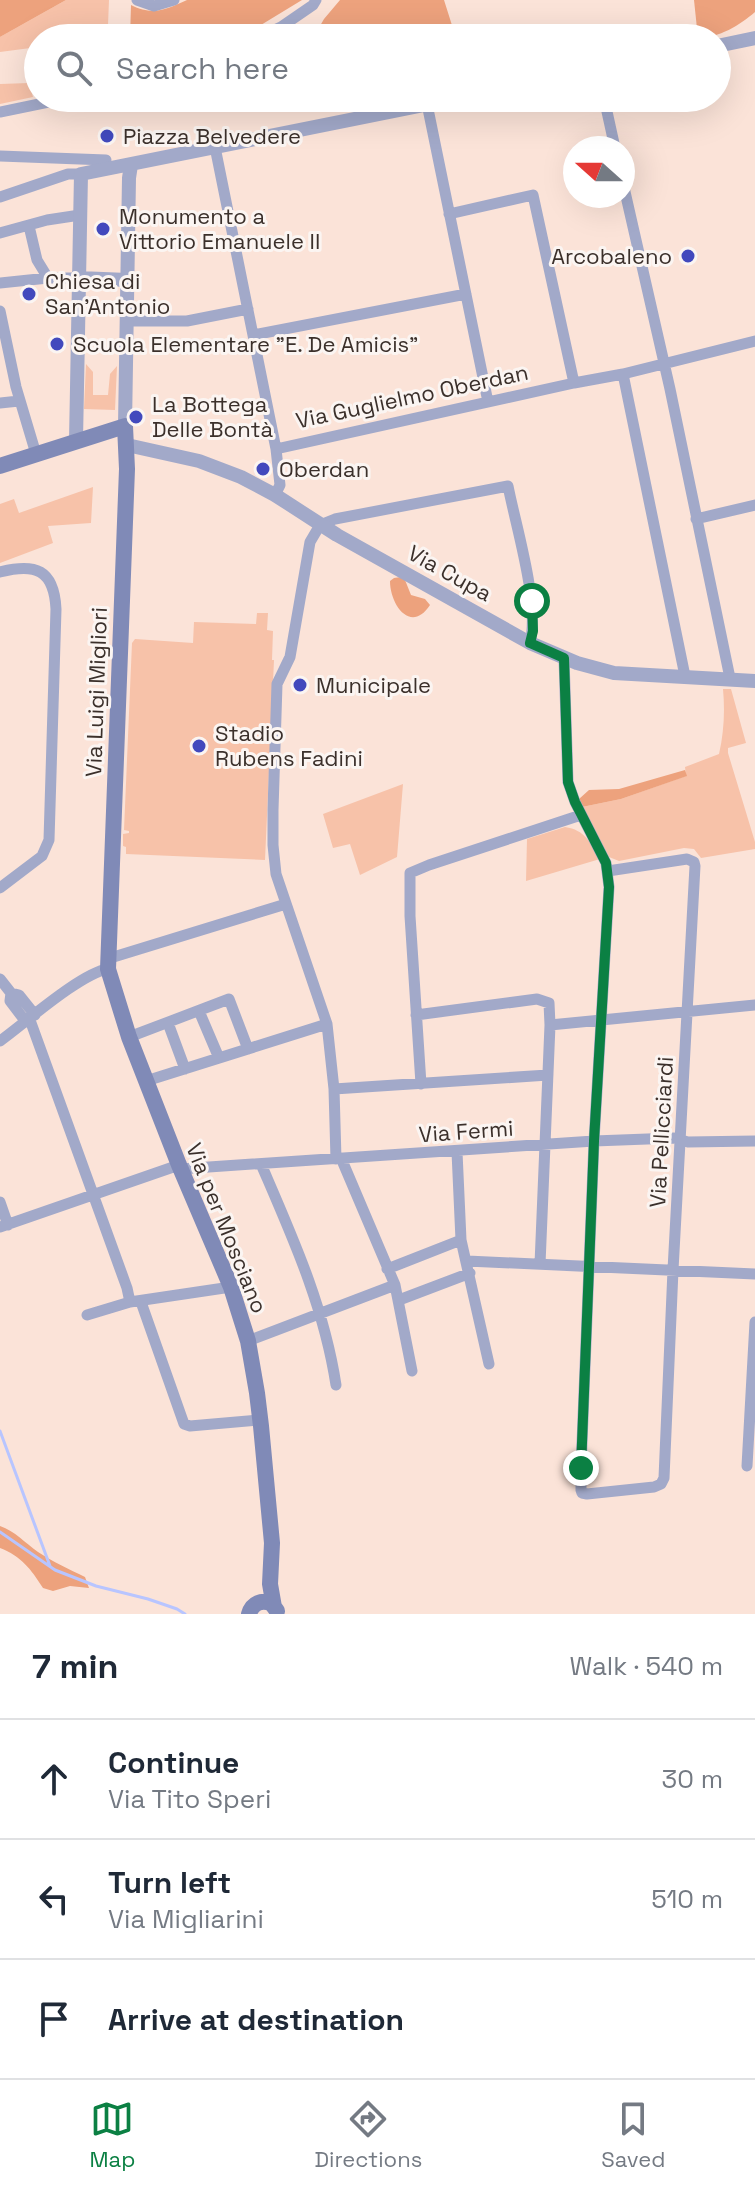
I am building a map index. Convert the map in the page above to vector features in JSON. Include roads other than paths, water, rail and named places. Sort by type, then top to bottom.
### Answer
[{"type":"main road","points":[[0,466],[125,426]]},
{"type":"main road","name":"Via Luigi Migliori","points":[[108,964],[127,445],[125,426]]},
{"type":"main road","name":"Via per Mosciano","points":[[108,964],[129,1037],[231,1287],[248,1341],[260,1420],[272,1543],[270,1584],[276,1610]]},
{"type":"main road","points":[[253,1608],[270,1584]]},
{"type":"main road","points":[[253,1608],[268,1602],[276,1610]]},
{"type":"street","points":[[137,0],[154,6],[174,0]]},
{"type":"street","points":[[285,24],[316,0]]},
{"type":"street","points":[[731,43],[755,38]]},
{"type":"street","points":[[0,112],[24,107]]},
{"type":"street","points":[[0,197],[68,174],[131,165],[388,112]]},
{"type":"street","points":[[429,112],[488,402]]},
{"type":"street","points":[[607,112],[612,136]]},
{"type":"street","points":[[215,147],[276,449]]},
{"type":"street","points":[[0,156],[106,160],[131,165]]},
{"type":"street","points":[[52,158],[69,163],[81,174],[76,441]]},
{"type":"street","points":[[81,174],[106,160]]},
{"type":"street","points":[[125,426],[131,165]]},
{"type":"street","points":[[449,214],[533,195],[574,383]]},
{"type":"street","points":[[629,208],[730,678]]},
{"type":"street","points":[[0,233],[80,215]]},
{"type":"street","points":[[29,226],[37,260],[48,278]]},
{"type":"street","points":[[0,283],[48,278],[127,280]]},
{"type":"street","points":[[253,335],[466,294]]},
{"type":"street","points":[[126,321],[187,321],[248,309]]},
{"type":"street","points":[[0,311],[5,362],[16,387],[36,454]]},
{"type":"street","name":"Via Guglielmo Oberdan","points":[[275,495],[280,485],[276,449],[623,374],[755,341]]},
{"type":"street","points":[[623,374],[685,676]]},
{"type":"street","points":[[0,386],[16,387]]},
{"type":"street","points":[[0,403],[19,401]]},
{"type":"street","points":[[127,445],[214,466],[275,495]]},
{"type":"street","points":[[412,1371],[395,1285],[338,1159],[327,1024],[276,874],[273,845],[277,684],[290,657],[310,542],[320,525],[335,519],[508,486],[532,601],[533,631],[530,643]]},
{"type":"street","name":"Via Cupa","points":[[275,495],[320,525],[530,643],[564,658],[614,673],[755,681]]},
{"type":"street","points":[[696,519],[755,505]]},
{"type":"street","points":[[0,572],[23,566],[37,570],[55,592],[56,609],[49,840],[42,856],[0,888]]},
{"type":"street","points":[[564,658],[566,771],[570,791],[608,871],[589,1266]]},
{"type":"street","points":[[421,1084],[410,873],[581,815]]},
{"type":"street","name":"Via Pellicciardi","points":[[589,1266],[581,1490],[582,1493],[594,1494],[654,1487],[661,1484],[666,1467],[694,862],[687,859],[608,871]]},
{"type":"street","points":[[0,1041],[108,964],[286,904]]},
{"type":"street","points":[[0,979],[11,993],[10,1001],[31,1019],[127,1288],[136,1302],[184,1424],[260,1420]]},
{"type":"street","points":[[129,1037],[229,999],[248,1049]]},
{"type":"street","points":[[416,1015],[537,999],[549,1003],[540,1264]]},
{"type":"street","points":[[550,1025],[755,1005]]},
{"type":"street","points":[[199,1011],[219,1058]]},
{"type":"street","points":[[168,1023],[185,1069]]},
{"type":"street","points":[[146,1081],[327,1024]]},
{"type":"street","points":[[334,1089],[548,1075]]},
{"type":"street","name":"Via Fermi","points":[[4,1226],[180,1167],[594,1141],[755,1141]]},
{"type":"street","points":[[457,1152],[461,1240],[489,1364]]},
{"type":"street","points":[[261,1164],[295,1240],[321,1312],[336,1385]]},
{"type":"street","points":[[0,1202],[4,1226]]},
{"type":"street","points":[[387,1269],[461,1240]]},
{"type":"street","points":[[399,1300],[468,1267],[540,1264],[755,1274]]},
{"type":"street","points":[[248,1341],[395,1285]]},
{"type":"street","points":[[87,1315],[136,1302],[231,1287]]},
{"type":"street","points":[[747,1466],[755,1322]]},
{"type":"waterway","points":[[0,1431],[50,1566]]},
{"type":"waterway","points":[[0,1532],[55,1570],[185,1614]]},
{"type":"place","name":"Piazza Belvedere","points":[[107,136]]},
{"type":"place","name":"Monumento a Vittorio Emanuele II","points":[[103,229]]},
{"type":"place","name":"Arcobaleno","points":[[688,256]]},
{"type":"place","name":"Chiesa di San'Antonio","points":[[29,294]]},
{"type":"place","name":"Scuola Elementare \"E. De Amicis\"","points":[[57,344]]},
{"type":"place","name":"La Bottega Delle Bontà","points":[[136,417]]},
{"type":"place","name":"Oberdan","points":[[263,469]]},
{"type":"place","name":"Municipale","points":[[300,685]]},
{"type":"place","name":"Stadio Rubens Fadini","points":[[199,746]]}]
